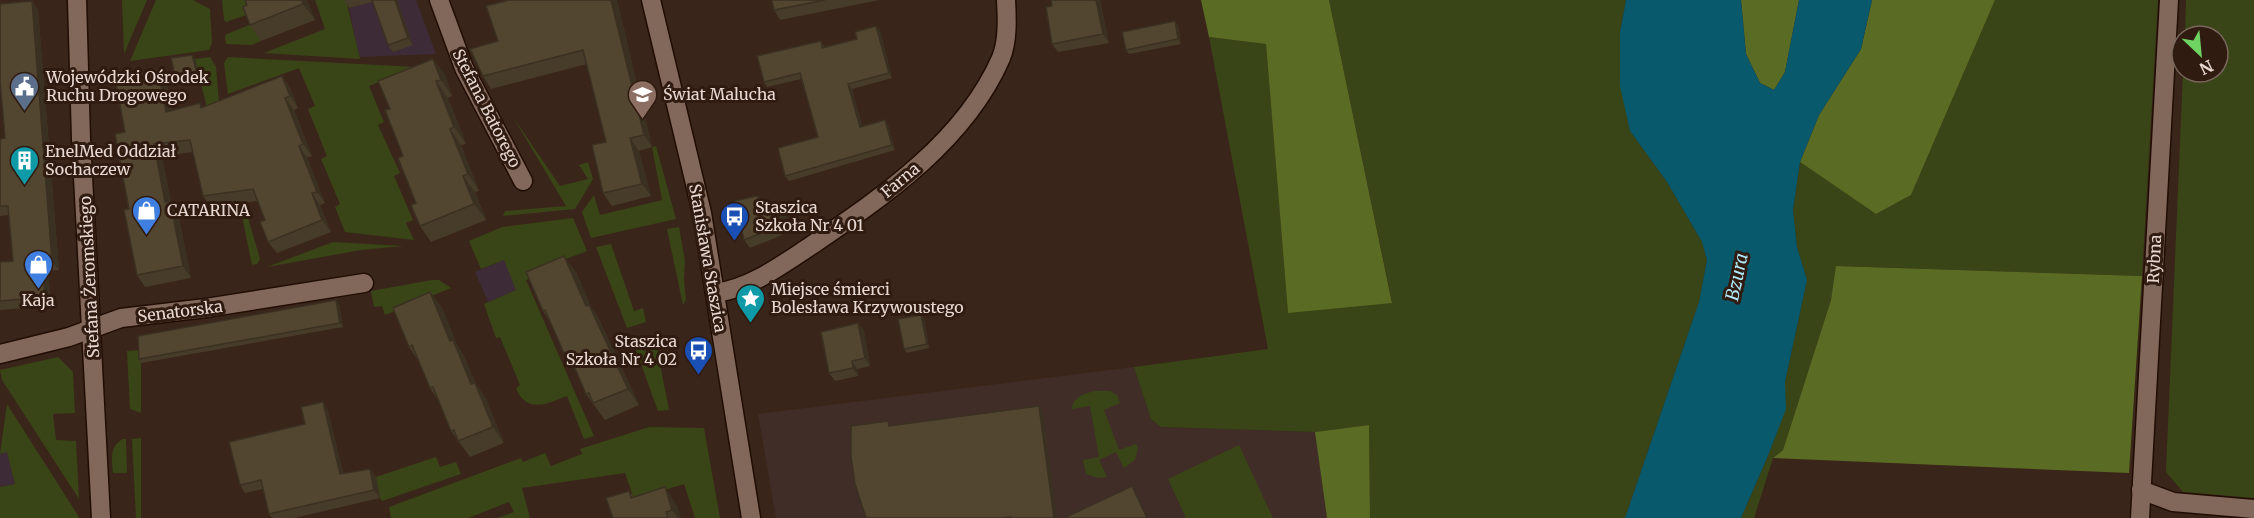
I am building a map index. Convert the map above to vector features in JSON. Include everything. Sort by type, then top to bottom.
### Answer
[{"type":"street","name":"Stefana Żeromskiego","points":[[77,0],[81,139],[93,328],[101,518]]},
{"type":"street","name":"Stefana Batorego","points":[[439,0],[464,68],[523,181]]},
{"type":"street","name":"Stanisława Staszica","points":[[651,0],[702,213],[751,518]]},
{"type":"street","name":"Farna","points":[[715,293],[738,288],[792,258],[893,188],[936,149],[980,96],[1001,57],[1005,34],[1006,0]]},
{"type":"street","name":"Rybna","points":[[2140,518],[2169,0]]},
{"type":"street","name":"Senatorska","points":[[0,354],[69,337],[121,318],[188,311],[364,283]]},
{"type":"street","points":[[2141,490],[2173,502],[2254,509]]},
{"type":"shaded area","points":[[378,0],[416,0],[436,54],[359,57],[349,8]]},
{"type":"shaded area","points":[[504,260],[517,290],[488,302],[475,272]]},
{"type":"shaded area","points":[[1134,367],[1151,419],[1161,427],[1315,432],[1327,518],[776,518],[758,414]]},
{"type":"shaded area","points":[[7,452],[15,484],[0,487],[0,454]]},
{"type":"green space","points":[[122,0],[147,0],[124,54]]},
{"type":"green space","points":[[156,0],[193,0],[210,9],[212,43],[209,50],[130,61]]},
{"type":"green space","points":[[222,0],[250,0],[255,12],[226,22]]},
{"type":"green space","points":[[315,0],[346,0],[360,59],[264,53],[325,29]]},
{"type":"green space","points":[[1201,0],[1329,0],[1392,303],[1288,313],[1266,44],[1209,37]]},
{"type":"green space","points":[[1329,0],[1626,0],[1620,32],[1630,131],[1667,182],[1702,242],[1707,260],[1699,302],[1625,518],[1370,518],[1369,425],[1315,432],[1161,427],[1151,419],[1134,367],[1268,349],[1209,37],[1266,44],[1288,312],[1392,302]]},
{"type":"green space","points":[[1741,0],[1799,0],[1785,72],[1774,90],[1760,83],[1746,54]]},
{"type":"green space","points":[[1872,0],[1995,0],[1911,195],[1876,214],[1800,162],[1819,115],[1861,49]]},
{"type":"green space","points":[[1995,0],[2158,0],[2142,276],[1837,266],[1831,300],[1783,450],[1773,458],[1754,518],[1741,518],[1785,409],[1785,382],[1807,280],[1797,247],[1793,210],[1800,162],[1876,214],[1911,195]]},
{"type":"green space","points":[[2186,0],[2254,0],[2254,498],[2183,492],[2166,472],[2182,84],[2230,84],[2230,24],[2185,24]]},
{"type":"green space","points":[[254,23],[261,41],[252,45],[226,44],[227,34]]},
{"type":"green space","points":[[210,57],[216,67],[222,139],[217,149],[195,59]]},
{"type":"green space","points":[[228,57],[417,67],[369,86],[384,122],[378,125],[400,173],[394,176],[413,220],[406,223],[414,240],[345,232],[335,207],[340,204],[321,159],[327,156],[308,109],[315,106],[299,68],[228,94],[224,63]]},
{"type":"green space","points":[[513,117],[560,186],[588,179],[579,165],[588,162],[593,179],[575,209],[503,216],[505,211],[566,206]]},
{"type":"green space","points":[[656,146],[676,219],[591,238],[582,212],[594,195],[600,215],[662,200],[652,147]]},
{"type":"green space","points":[[241,211],[246,211],[260,259],[257,264],[252,265]]},
{"type":"green space","points":[[573,218],[587,251],[547,266],[549,271],[526,280],[594,436],[584,439],[567,396],[538,405],[525,401],[520,396],[516,388],[520,385],[500,337],[496,338],[484,304],[516,290],[504,260],[481,269],[469,241],[502,227]]},
{"type":"green space","points":[[679,227],[685,261],[686,300],[683,305],[667,229]]},
{"type":"green space","points":[[333,242],[404,246],[361,250],[267,267]]},
{"type":"green space","points":[[611,244],[634,311],[643,308],[646,322],[627,328],[596,247]]},
{"type":"green space","points":[[1836,266],[2142,276],[2129,473],[1773,458],[1783,450],[1831,300]]},
{"type":"green space","points":[[439,280],[451,288],[385,315],[382,306],[374,307],[371,291]]},
{"type":"green space","points":[[640,337],[640,349],[646,351],[657,349],[669,410],[658,411],[632,339]]},
{"type":"green space","points":[[141,350],[141,413],[130,409],[127,351]]},
{"type":"green space","points":[[58,357],[73,372],[75,413],[53,414],[56,440],[76,441],[79,499],[2,380],[0,370]]},
{"type":"green space","points":[[1095,391],[1110,391],[1117,395],[1120,403],[1104,410],[1119,450],[1136,444],[1138,448],[1135,460],[1124,468],[1116,452],[1099,460],[1107,477],[1098,478],[1086,474],[1083,460],[1099,457],[1090,406],[1072,409],[1077,399]]},
{"type":"green space","points":[[7,404],[78,518],[0,518],[0,487],[15,484],[7,452],[0,454]]},
{"type":"green space","points":[[1369,425],[1370,518],[1327,518],[1315,432]]},
{"type":"green space","points":[[649,427],[704,428],[720,518],[695,518],[684,484],[634,499],[625,473],[522,488],[530,518],[497,518],[514,512],[509,502],[468,518],[391,518],[389,507],[521,458],[523,462],[545,453],[551,466],[582,454],[580,449]]},
{"type":"green space","points":[[141,438],[141,518],[136,518],[132,439]]},
{"type":"green space","points":[[123,439],[126,439],[127,473],[113,473],[113,449]]},
{"type":"green space","points":[[1239,445],[1273,518],[1186,518],[1168,479]]},
{"type":"green space","points":[[436,457],[440,467],[456,462],[461,474],[382,501],[376,477]]},
{"type":"water","name":"Bzura","points":[[1626,0],[1741,0],[1746,54],[1760,83],[1774,90],[1785,72],[1799,0],[1872,0],[1861,49],[1819,115],[1800,162],[1793,210],[1797,247],[1807,280],[1785,382],[1786,409],[1741,518],[1625,518],[1699,302],[1707,260],[1702,242],[1667,182],[1630,131],[1620,86],[1620,32]]},
{"type":"building","points":[[245,0],[302,0],[303,4],[250,25],[243,7],[247,5]]},
{"type":"building","points":[[372,0],[395,0],[408,38],[388,45]]},
{"type":"building","points":[[509,0],[611,0],[644,135],[630,138],[642,184],[603,193],[592,145],[606,142],[583,50],[483,76],[470,49],[498,41],[486,6]]},
{"type":"building","points":[[772,0],[825,0],[774,10]]},
{"type":"building","points":[[1051,0],[1096,0],[1103,34],[1052,44],[1046,7],[1052,6]]},
{"type":"building","points":[[32,1],[52,261],[42,262],[45,297],[0,301],[0,262],[13,261],[8,206],[0,206],[0,139],[5,138],[0,80],[0,4]]},
{"type":"building","points":[[1175,21],[1178,39],[1126,50],[1122,32]]},
{"type":"building","points":[[876,26],[889,73],[848,84],[860,127],[885,120],[892,145],[785,176],[778,148],[818,137],[800,73],[764,82],[757,56],[821,41],[822,48],[857,39],[855,32]]},
{"type":"building","points":[[192,55],[197,72],[175,76],[171,58]]},
{"type":"building","points":[[433,59],[441,80],[436,81],[454,127],[450,129],[468,174],[463,176],[474,204],[420,226],[411,205],[416,203],[398,158],[403,156],[385,110],[390,109],[378,81]]},
{"type":"building","points":[[158,69],[166,112],[200,103],[201,108],[282,76],[290,96],[285,98],[303,144],[299,146],[317,192],[312,193],[322,220],[268,242],[260,222],[265,220],[253,189],[203,196],[190,140],[154,144],[165,202],[170,201],[183,266],[137,275],[124,210],[129,209],[115,134],[125,132],[115,78]]},
{"type":"building","points":[[756,196],[782,207],[774,219],[776,227],[744,240],[735,201]]},
{"type":"building","points":[[564,256],[586,306],[589,305],[628,389],[593,403],[589,393],[586,394],[568,352],[564,353],[526,272]]},
{"type":"building","points":[[430,292],[450,341],[453,340],[471,384],[475,383],[493,427],[458,441],[454,430],[451,431],[433,387],[430,388],[412,345],[409,347],[393,308]]},
{"type":"building","points":[[336,300],[340,323],[139,359],[138,336]]},
{"type":"building","points":[[921,315],[927,344],[904,349],[898,319]]},
{"type":"building","points":[[858,323],[865,358],[852,361],[853,368],[829,373],[821,332]]},
{"type":"building","points":[[323,402],[340,474],[370,469],[374,490],[269,514],[261,480],[240,485],[229,442],[305,424],[301,407]]},
{"type":"building","points":[[1039,406],[1054,518],[866,518],[855,484],[851,456],[851,426],[888,421],[889,426]]},
{"type":"building","points":[[1132,486],[1147,518],[1064,518]]},
{"type":"building","points":[[665,487],[672,510],[666,512],[668,518],[613,518],[606,498],[629,491],[631,498]]},
{"type":"place","name":"Wojewódzki Ośrodek Ruchu Drogowego","points":[[25,112]]},
{"type":"place","name":"Świat Malucha","points":[[642,120]]},
{"type":"place","name":"EnelMed Oddział Sochaczew","points":[[24,186]]},
{"type":"place","name":"CATARINA","points":[[146,236]]},
{"type":"place","name":"Staszica Szkoła Nr 4 01","points":[[734,242]]},
{"type":"place","name":"Kaja","points":[[38,290]]},
{"type":"place","name":"Miejsce śmierci Bolesława Krzywoustego","points":[[750,324]]},
{"type":"place","name":"Staszica Szkoła Nr 4 02","points":[[698,376]]}]
